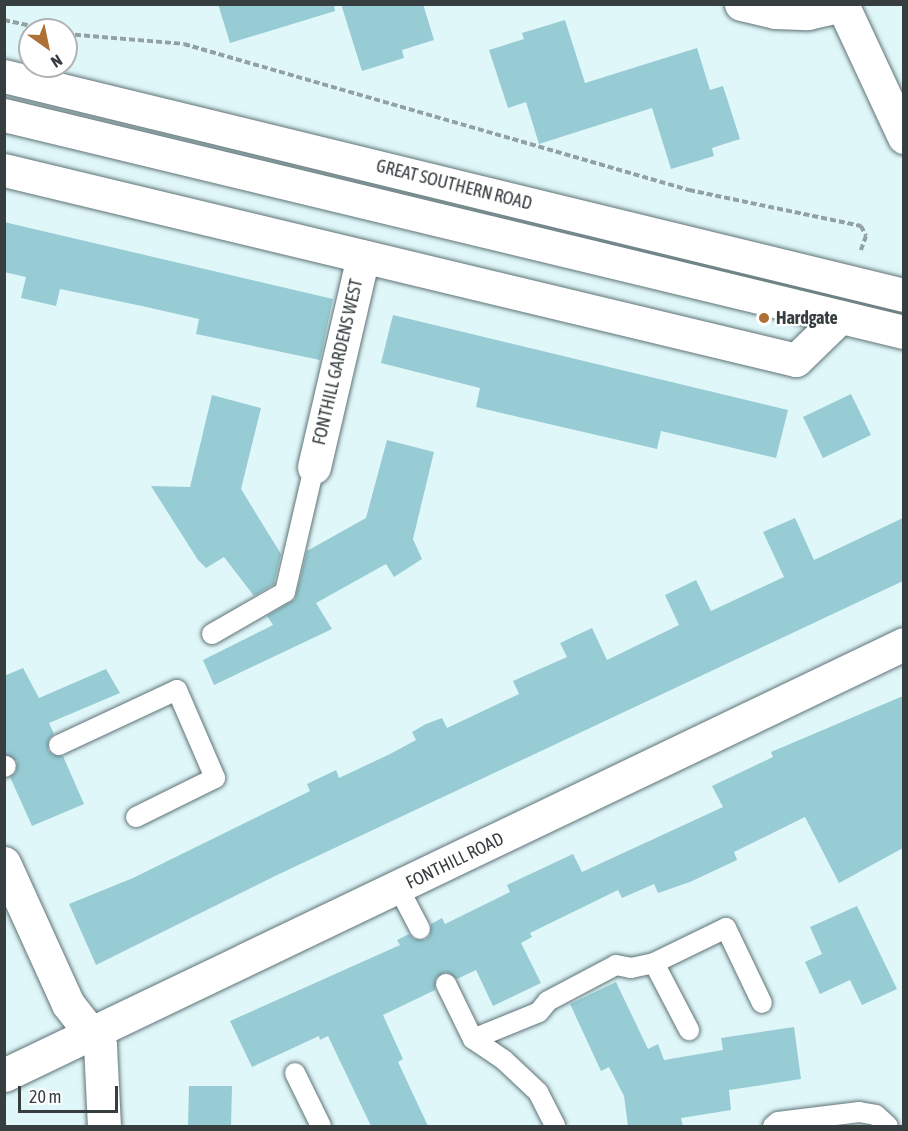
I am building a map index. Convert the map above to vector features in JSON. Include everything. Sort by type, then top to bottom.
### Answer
[{"type":"street","points":[[741,4],[775,12],[808,13],[842,5],[903,137]]},
{"type":"street","name":"GREAT SOUTHERN ROAD","points":[[4,76],[903,295]]},
{"type":"street","name":"GREAT SOUTHERN ROAD","points":[[4,115],[903,332]]},
{"type":"street","points":[[4,170],[796,360],[840,317]]},
{"type":"street","name":"FONTHILL GARDENS WEST","points":[[314,467],[363,257]]},
{"type":"street","name":"FONTHILL ROAD","points":[[4,1074],[399,889],[903,644]]},
{"type":"street","points":[[4,863],[68,1004],[100,1045],[103,1059],[104,1126]]},
{"type":"lane","points":[[212,634],[285,592],[314,467]]},
{"type":"lane","points":[[58,745],[177,690],[215,778],[136,817]]},
{"type":"lane","points":[[399,889],[420,929]]},
{"type":"lane","points":[[473,1039],[539,1012],[548,1001],[616,965],[631,968],[654,963],[726,928],[762,1003]]},
{"type":"lane","points":[[654,963],[689,1030]]},
{"type":"lane","points":[[446,984],[473,1039],[504,1060],[538,1092],[555,1126]]},
{"type":"lane","points":[[295,1073],[321,1126]]},
{"type":"lane","points":[[772,1126],[778,1122],[859,1112],[876,1115],[888,1126]]},
{"type":"path","points":[[78,35],[184,44],[689,190],[861,226],[866,236],[851,282]]},
{"type":"building","points":[[218,4],[334,4],[335,11],[230,43]]},
{"type":"building","points":[[341,4],[423,4],[434,40],[402,50],[404,58],[362,71]]},
{"type":"building","points":[[565,20],[585,83],[697,48],[710,90],[723,86],[740,139],[712,148],[714,156],[671,169],[652,108],[539,144],[526,102],[508,108],[489,50],[524,39],[522,33]]},
{"type":"building","points":[[4,222],[333,299],[320,360],[196,334],[199,319],[142,306],[60,289],[56,306],[21,298],[26,277],[4,272]]},
{"type":"building","points":[[393,315],[788,410],[776,458],[661,431],[657,449],[476,407],[480,388],[381,363]]},
{"type":"building","points":[[851,394],[871,435],[823,458],[803,417]]},
{"type":"building","points":[[212,395],[261,408],[241,489],[281,554],[274,584],[254,596],[224,557],[206,568],[198,560],[151,486],[190,487]]},
{"type":"building","points":[[387,440],[434,452],[413,539],[422,559],[394,577],[386,564],[316,603],[332,629],[214,685],[203,660],[273,625],[267,616],[295,599],[307,551],[366,518]]},
{"type":"building","points":[[795,518],[814,560],[903,518],[903,581],[275,876],[96,965],[69,904],[133,878],[310,791],[307,784],[336,770],[339,778],[390,754],[416,740],[412,732],[426,724],[442,718],[447,728],[519,694],[513,681],[567,657],[560,643],[592,628],[607,660],[679,625],[665,595],[696,580],[711,611],[784,577],[763,532]]},
{"type":"building","points":[[23,668],[39,698],[106,669],[120,693],[49,723],[54,734],[49,739],[48,750],[53,755],[63,756],[84,804],[32,826],[10,777],[16,772],[17,761],[4,754],[4,676]]},
{"type":"building","points":[[903,696],[903,848],[839,883],[805,817],[734,852],[737,860],[690,882],[658,893],[654,884],[622,898],[618,890],[530,933],[532,937],[521,943],[541,983],[493,1006],[476,970],[457,979],[446,972],[436,978],[435,990],[383,1015],[403,1059],[398,1062],[428,1126],[371,1126],[328,1036],[320,1040],[319,1036],[252,1067],[230,1021],[400,945],[397,940],[409,934],[414,939],[425,940],[430,935],[431,924],[442,918],[445,924],[510,892],[507,885],[573,854],[582,872],[723,807],[712,786],[773,757],[771,752]]},
{"type":"building","points":[[857,906],[897,989],[862,1005],[850,980],[820,994],[805,962],[822,954],[810,927]]},
{"type":"building","points":[[616,982],[648,1049],[658,1044],[664,1060],[723,1050],[721,1038],[794,1027],[801,1079],[729,1090],[731,1110],[681,1118],[683,1126],[628,1126],[624,1096],[609,1067],[601,1071],[570,1004]]},
{"type":"building","points":[[189,1086],[232,1086],[231,1126],[188,1126]]},
{"type":"place","name":"Hardgate","points":[[764,318]]}]
